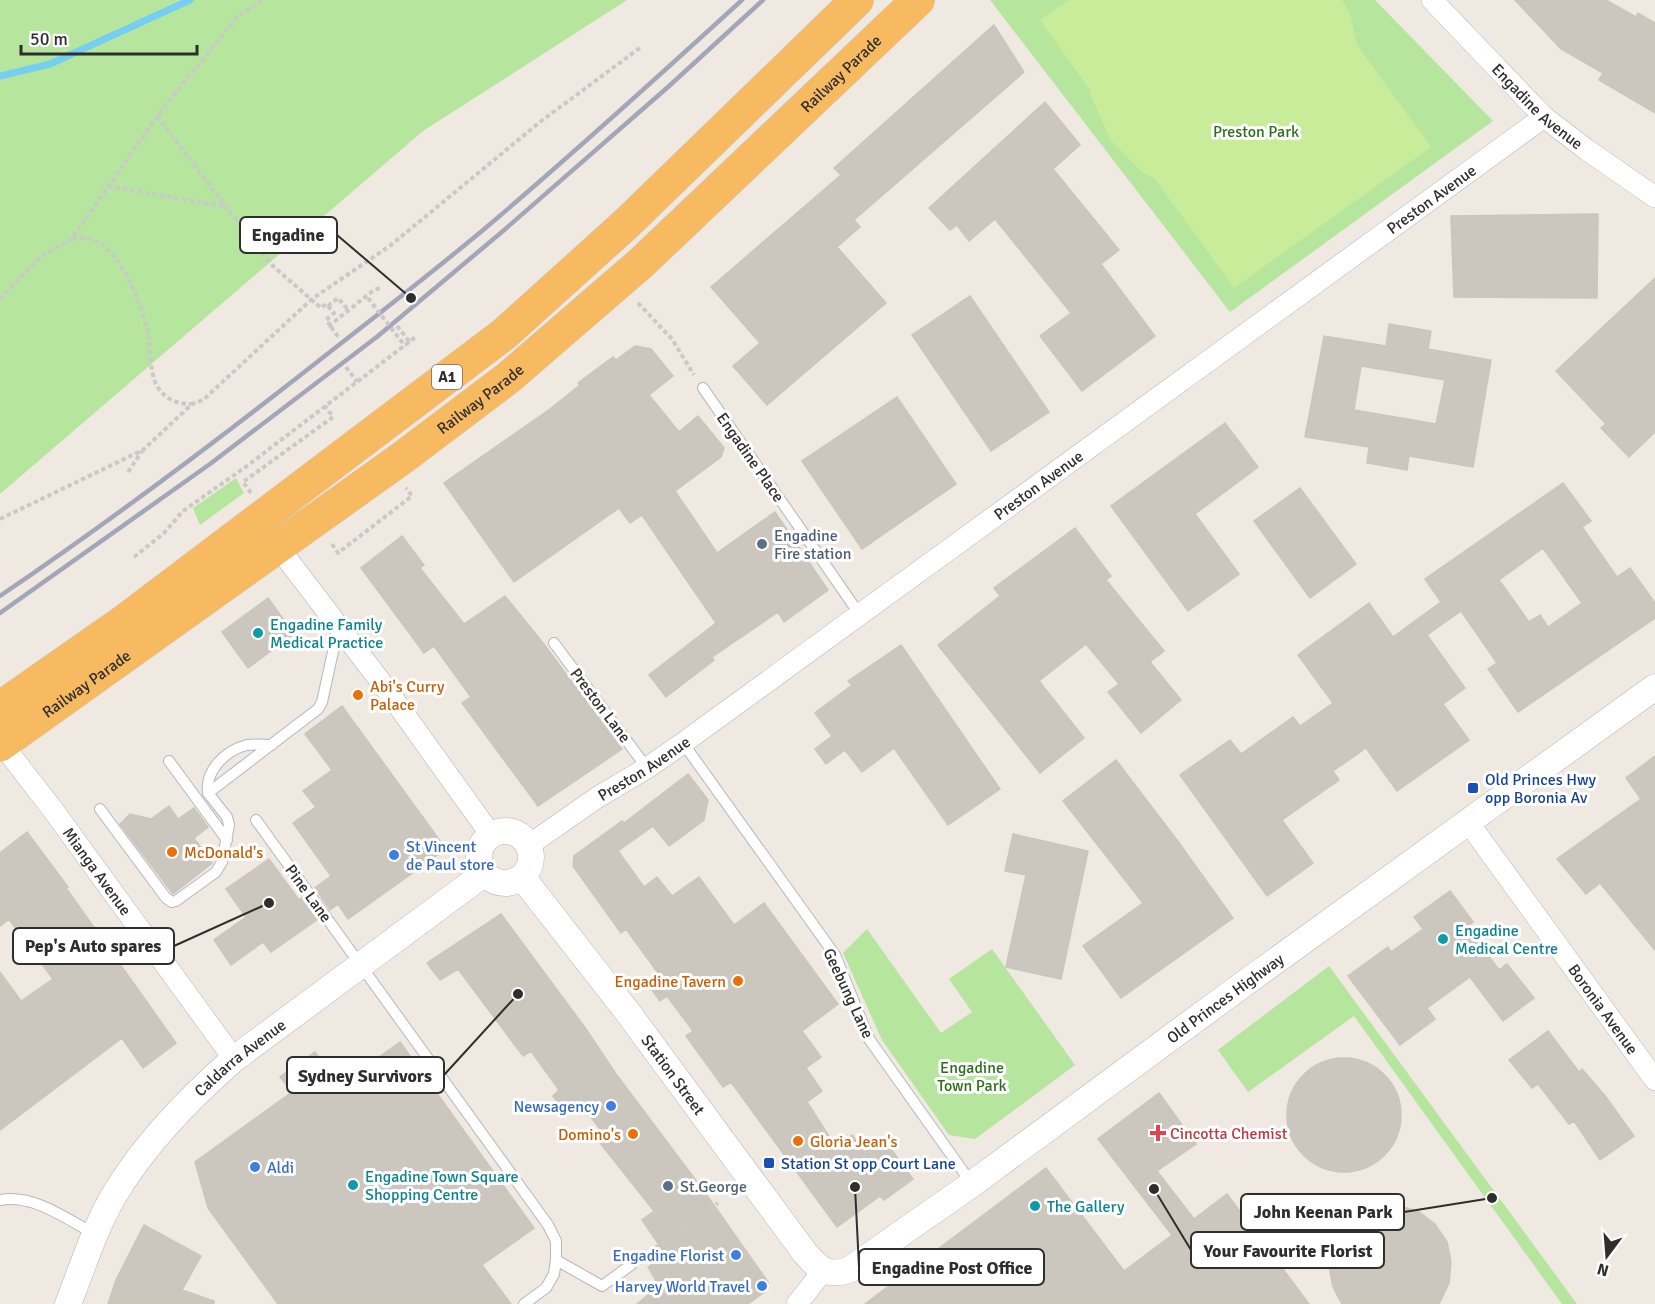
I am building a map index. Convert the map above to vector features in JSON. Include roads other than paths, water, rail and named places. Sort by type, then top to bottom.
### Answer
[{"type":"highway","name":"Railway Parade","points":[[0,708],[123,622],[504,334],[626,224],[857,0]]},
{"type":"highway","name":"Railway Parade","points":[[1,744],[402,458],[499,384],[640,264],[918,0]]},
{"type":"street","name":"Engadine Avenue","points":[[1432,0],[1544,117],[1655,198]]},
{"type":"street","name":"Preston Avenue","points":[[529,845],[598,797],[683,743],[1544,117]]},
{"type":"street","points":[[278,547],[387,690],[491,835]]},
{"type":"street","name":"Old Princes Highway","points":[[823,1271],[840,1273],[849,1270],[972,1184],[1234,991],[1655,687]]},
{"type":"street","name":"Mianga Avenue","points":[[1,744],[58,817],[234,1059]]},
{"type":"street","name":"Boronia Avenue","points":[[1468,822],[1655,1080]]},
{"type":"street","points":[[499,832],[516,833],[524,838],[532,854],[531,862],[522,877],[507,884],[499,883],[485,873],[480,866],[481,849],[491,835],[499,832]]},
{"type":"street","name":"Caldarra Avenue","points":[[68,1304],[95,1234],[112,1198],[161,1130],[207,1082],[234,1059],[485,873]]},
{"type":"street","name":"Station Street","points":[[522,877],[629,1014],[792,1238],[823,1271]]},
{"type":"street","points":[[797,1304],[823,1271]]},
{"type":"lane","name":"Engadine Place","points":[[703,388],[860,615]]},
{"type":"lane","name":"Preston Lane","points":[[554,643],[647,768]]},
{"type":"lane","points":[[208,793],[318,709],[324,693],[334,647]]},
{"type":"lane","name":"Geebung Lane","points":[[683,743],[835,955],[869,1038],[972,1184]]},
{"type":"lane","points":[[100,809],[166,898],[172,902],[216,872],[222,862],[228,821],[208,793],[208,783],[214,766],[237,749],[250,745],[272,745]]},
{"type":"lane","points":[[170,761],[227,840]]},
{"type":"lane","name":"Pine Lane","points":[[256,820],[548,1225],[556,1241],[556,1260]]},
{"type":"lane","points":[[1,1199],[15,1198],[31,1202],[95,1234]]},
{"type":"lane","points":[[524,1304],[546,1288],[554,1274],[556,1260],[602,1286],[631,1265]]},
{"type":"waterway","points":[[0,76],[50,64],[190,0]]},
{"type":"railway","points":[[0,596],[170,475],[436,269],[558,166],[742,0]]},
{"type":"railway","points":[[0,613],[210,464],[378,336],[503,231],[668,87],[763,0]]},
{"type":"place","name":"Engadine","points":[[411,298]]},
{"type":"place","name":"Engadine Fire station","points":[[762,544]]},
{"type":"place","name":"Engadine Family Medical Practice","points":[[258,633]]},
{"type":"place","name":"Abi's Curry Palace","points":[[358,695]]},
{"type":"place","name":"Old Princes Hwy opp Boronia Av","points":[[1473,788]]},
{"type":"place","name":"McDonald's","points":[[172,852]]},
{"type":"place","name":"St Vincent de Paul store","points":[[394,855]]},
{"type":"place","name":"Pep's Auto spares","points":[[269,903]]},
{"type":"place","name":"Engadine Medical Centre","points":[[1443,939]]},
{"type":"place","name":"Engadine Tavern","points":[[738,981]]},
{"type":"place","name":"Sydney Survivors","points":[[518,994]]},
{"type":"place","name":"Newsagency","points":[[611,1106]]},
{"type":"place","name":"Cincotta Chemist","points":[[1158,1133]]},
{"type":"place","name":"Domino's","points":[[633,1134]]},
{"type":"place","name":"Gloria Jean's","points":[[798,1141]]},
{"type":"place","name":"Station St opp Court Lane","points":[[769,1163]]},
{"type":"place","name":"Aldi","points":[[255,1167]]},
{"type":"place","name":"Engadine Town Square Shopping Centre","points":[[353,1185]]},
{"type":"place","name":"St.George","points":[[668,1186]]},
{"type":"place","name":"Engadine Post Office","points":[[855,1187]]},
{"type":"place","name":"Your Favourite Florist","points":[[1154,1189]]},
{"type":"place","name":"John Keenan Park","points":[[1492,1198]]},
{"type":"place","name":"The Gallery","points":[[1035,1206]]},
{"type":"place","name":"Engadine Florist","points":[[736,1255]]},
{"type":"place","name":"Harvey World Travel","points":[[762,1286]]},
{"type":"park label","name":"Preston Park","points":[[1256,131]]},
{"type":"park label","name":"Engadine Town Park","points":[[972,1076]]}]
